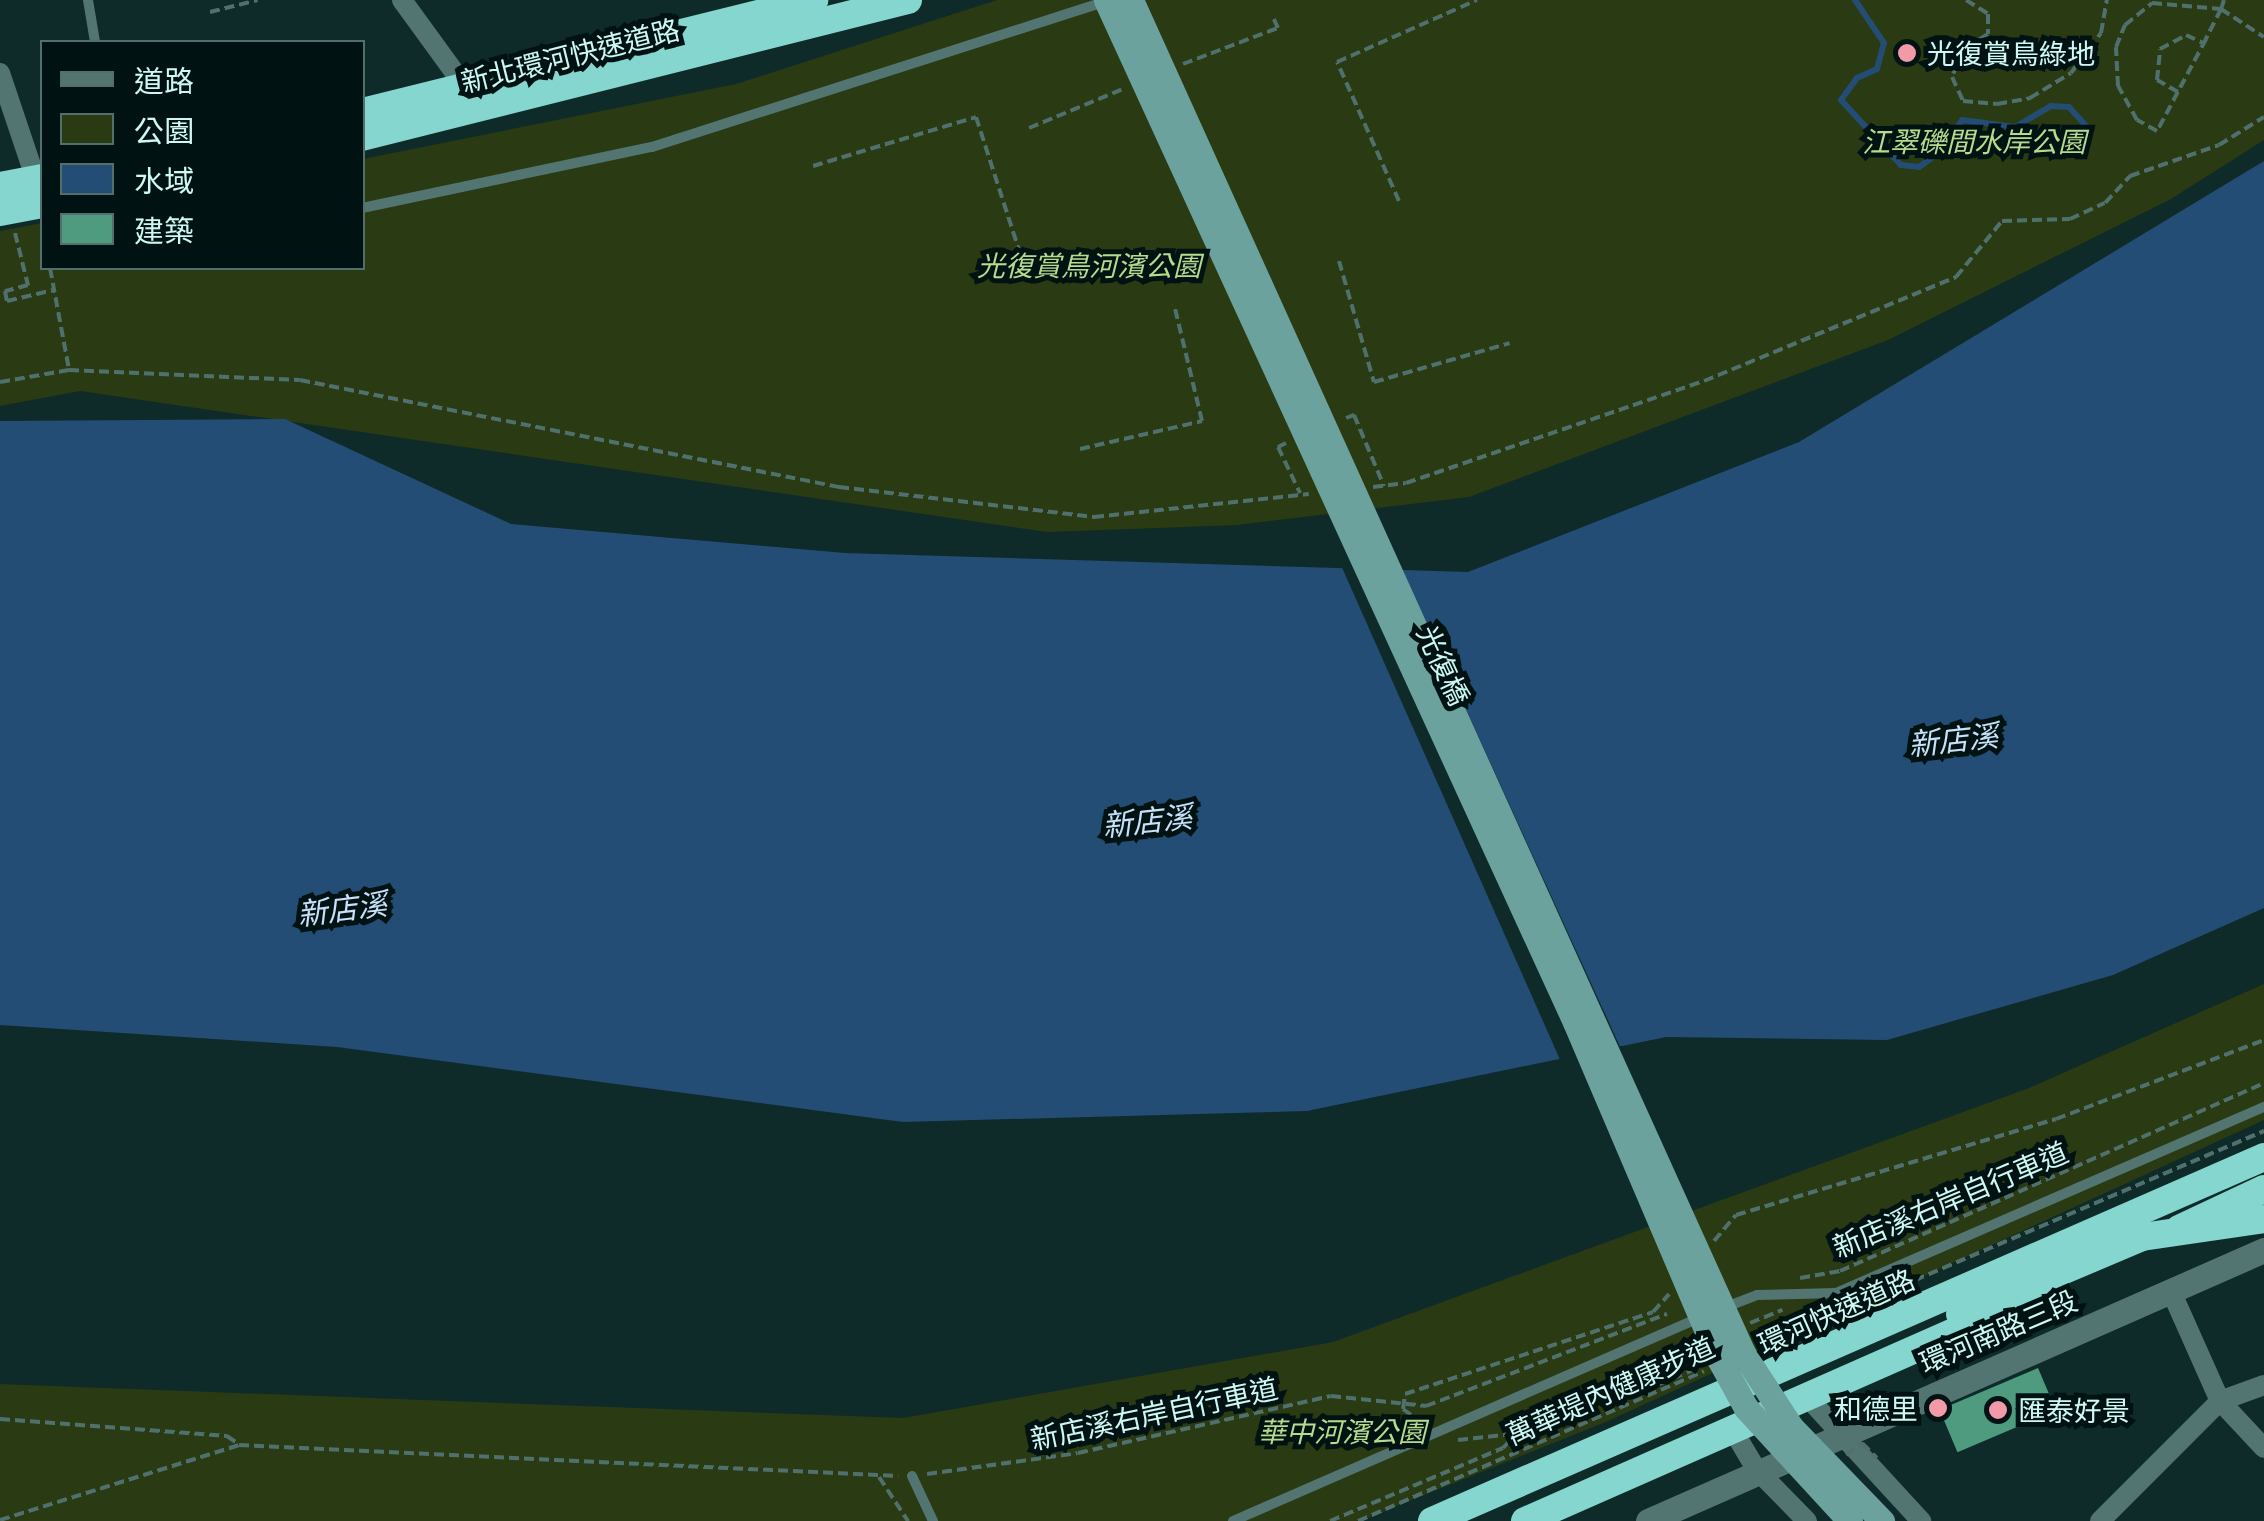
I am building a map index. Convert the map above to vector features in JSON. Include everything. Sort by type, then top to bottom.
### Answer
[{"type":"highway","name":"新北環河快速道路","points":[[365,111],[814,0]]},
{"type":"highway","name":"新北環河快速道路","points":[[365,136],[908,0]]},
{"type":"highway","points":[[0,186],[38,173]]},
{"type":"highway","points":[[0,212],[40,204]]},
{"type":"highway","name":"環河快速道路","points":[[1432,1521],[1598,1452],[2264,1157]]},
{"type":"highway","points":[[1525,1521],[1748,1411],[1810,1399],[2264,1188]]},
{"type":"highway","points":[[1598,1452],[1821,1374],[2142,1237],[2264,1219]]},
{"type":"main road","name":"光復橋","points":[[1108,0],[1724,1360]]},
{"type":"main road","name":"光復橋","points":[[1131,0],[1724,1360]]},
{"type":"main road","points":[[1724,1360],[1748,1411],[1850,1521]]},
{"type":"main road","points":[[1748,1411],[1882,1521]]},
{"type":"street","points":[[402,0],[458,77]]},
{"type":"street","points":[[0,72],[38,173]]},
{"type":"street","name":"環河南路三段","points":[[1648,1521],[1756,1469],[1840,1445],[2264,1250]]},
{"type":"street","points":[[2171,1291],[2220,1401],[2264,1448]]},
{"type":"street","points":[[2110,1518],[2220,1401],[2264,1384]]},
{"type":"street","points":[[1810,1399],[1840,1445],[1921,1521]]},
{"type":"street","points":[[1748,1411],[1756,1469],[1807,1521]]},
{"type":"lane","points":[[88,0],[96,40]]},
{"type":"lane","points":[[365,207],[652,147],[1108,0]]},
{"type":"lane","points":[[1233,1521],[1720,1310],[1758,1295],[1836,1293],[2264,1108]]},
{"type":"lane","points":[[912,1476],[933,1521]]},
{"type":"path","points":[[210,12],[258,0]]},
{"type":"path","points":[[1399,201],[1336,62],[1477,0]]},
{"type":"path","points":[[1966,0],[1988,14],[1988,34],[1962,50],[1952,78],[1963,101],[1997,104],[2030,98],[2071,73],[2102,33],[2107,0]]},
{"type":"path","points":[[2224,0],[2221,8],[2203,44],[2157,131],[2137,120],[2118,86],[2116,47],[2125,25],[2151,1],[2221,8],[2264,38]]},
{"type":"path","points":[[1176,67],[1278,28],[1272,15]]},
{"type":"path","points":[[2178,92],[2157,80],[2160,49],[2186,35],[2203,44]]},
{"type":"path","points":[[1029,128],[1130,86]]},
{"type":"path","points":[[813,166],[976,117],[1026,272]]},
{"type":"path","points":[[1367,487],[1406,483],[1704,380],[1956,278],[2002,221],[2070,219],[2106,203],[2130,176],[2219,145],[2264,117]]},
{"type":"path","points":[[1339,261],[1374,382],[1510,343]]},
{"type":"path","points":[[50,270],[69,370]]},
{"type":"path","points":[[28,285],[5,290],[7,301],[54,290]]},
{"type":"path","points":[[1080,448],[1202,422],[1174,304]]},
{"type":"path","points":[[0,382],[69,370],[300,380],[839,486],[1094,517],[1317,493]]},
{"type":"path","points":[[1712,1243],[1736,1215],[2056,1119],[2264,1040]]},
{"type":"path","name":"新店溪右岸自行車道","points":[[1791,1279],[1840,1270],[2264,1084]]},
{"type":"path","name":"萬華堤內健康步道","points":[[1358,1521],[1724,1360],[2264,1131]]},
{"type":"path","points":[[1403,1409],[1405,1394],[1653,1312],[1676,1284]]},
{"type":"path","points":[[1741,1327],[1799,1303]]},
{"type":"path","name":"新店溪右岸自行車道","points":[[0,1520],[239,1445],[912,1476],[1078,1454],[1331,1396],[1403,1409],[1460,1397],[1670,1313]]},
{"type":"path","points":[[1330,1521],[1514,1436],[1548,1430],[1724,1360]]},
{"type":"path","points":[[0,1419],[227,1436],[239,1445]]},
{"type":"path","points":[[1840,1445],[1862,1443],[1877,1458]]},
{"type":"path","points":[[879,1477],[908,1521]]},
{"type":"green space","name":"光復賞鳥河濱公園","points":[[997,0],[2264,0],[2264,140],[2171,199],[1888,340],[1469,497],[1237,525],[1047,532],[80,391],[0,406],[0,231],[40,223],[40,270],[365,270],[365,159],[736,84]]},
{"type":"green space","name":"華中河濱公園","points":[[2264,984],[2264,1120],[1608,1421],[1360,1521],[0,1521],[0,1384],[903,1418],[1333,1342],[2029,1088]]},
{"type":"water","name":"新店溪","points":[[2264,161],[2264,908],[2113,975],[1887,1040],[1666,1037],[1307,1111],[903,1122],[337,1047],[0,1025],[0,421],[285,419],[511,524],[845,553],[1468,572],[1799,442]]},
{"type":"pier","points":[[1340,563],[1400,565],[1622,1051],[1562,1064]]},
{"type":"building","name":"匯泰好景","points":[[2038,1368],[2056,1410],[1957,1452],[1940,1410]]},
{"type":"waterway","points":[[1855,0],[1884,43],[1877,69],[1857,78],[1841,100],[1901,165],[1919,167],[1940,152],[1962,120],[2015,127],[2051,106],[2069,107],[2086,126]]},
{"type":"place","name":"光復賞鳥綠地","points":[[1907,53]]},
{"type":"place","name":"和德里","points":[[1938,1408]]},
{"type":"place","name":"匯泰好景","points":[[1998,1410]]},
{"type":"park label","name":"江翠礫間水岸公園","points":[[1974,141]]}]
